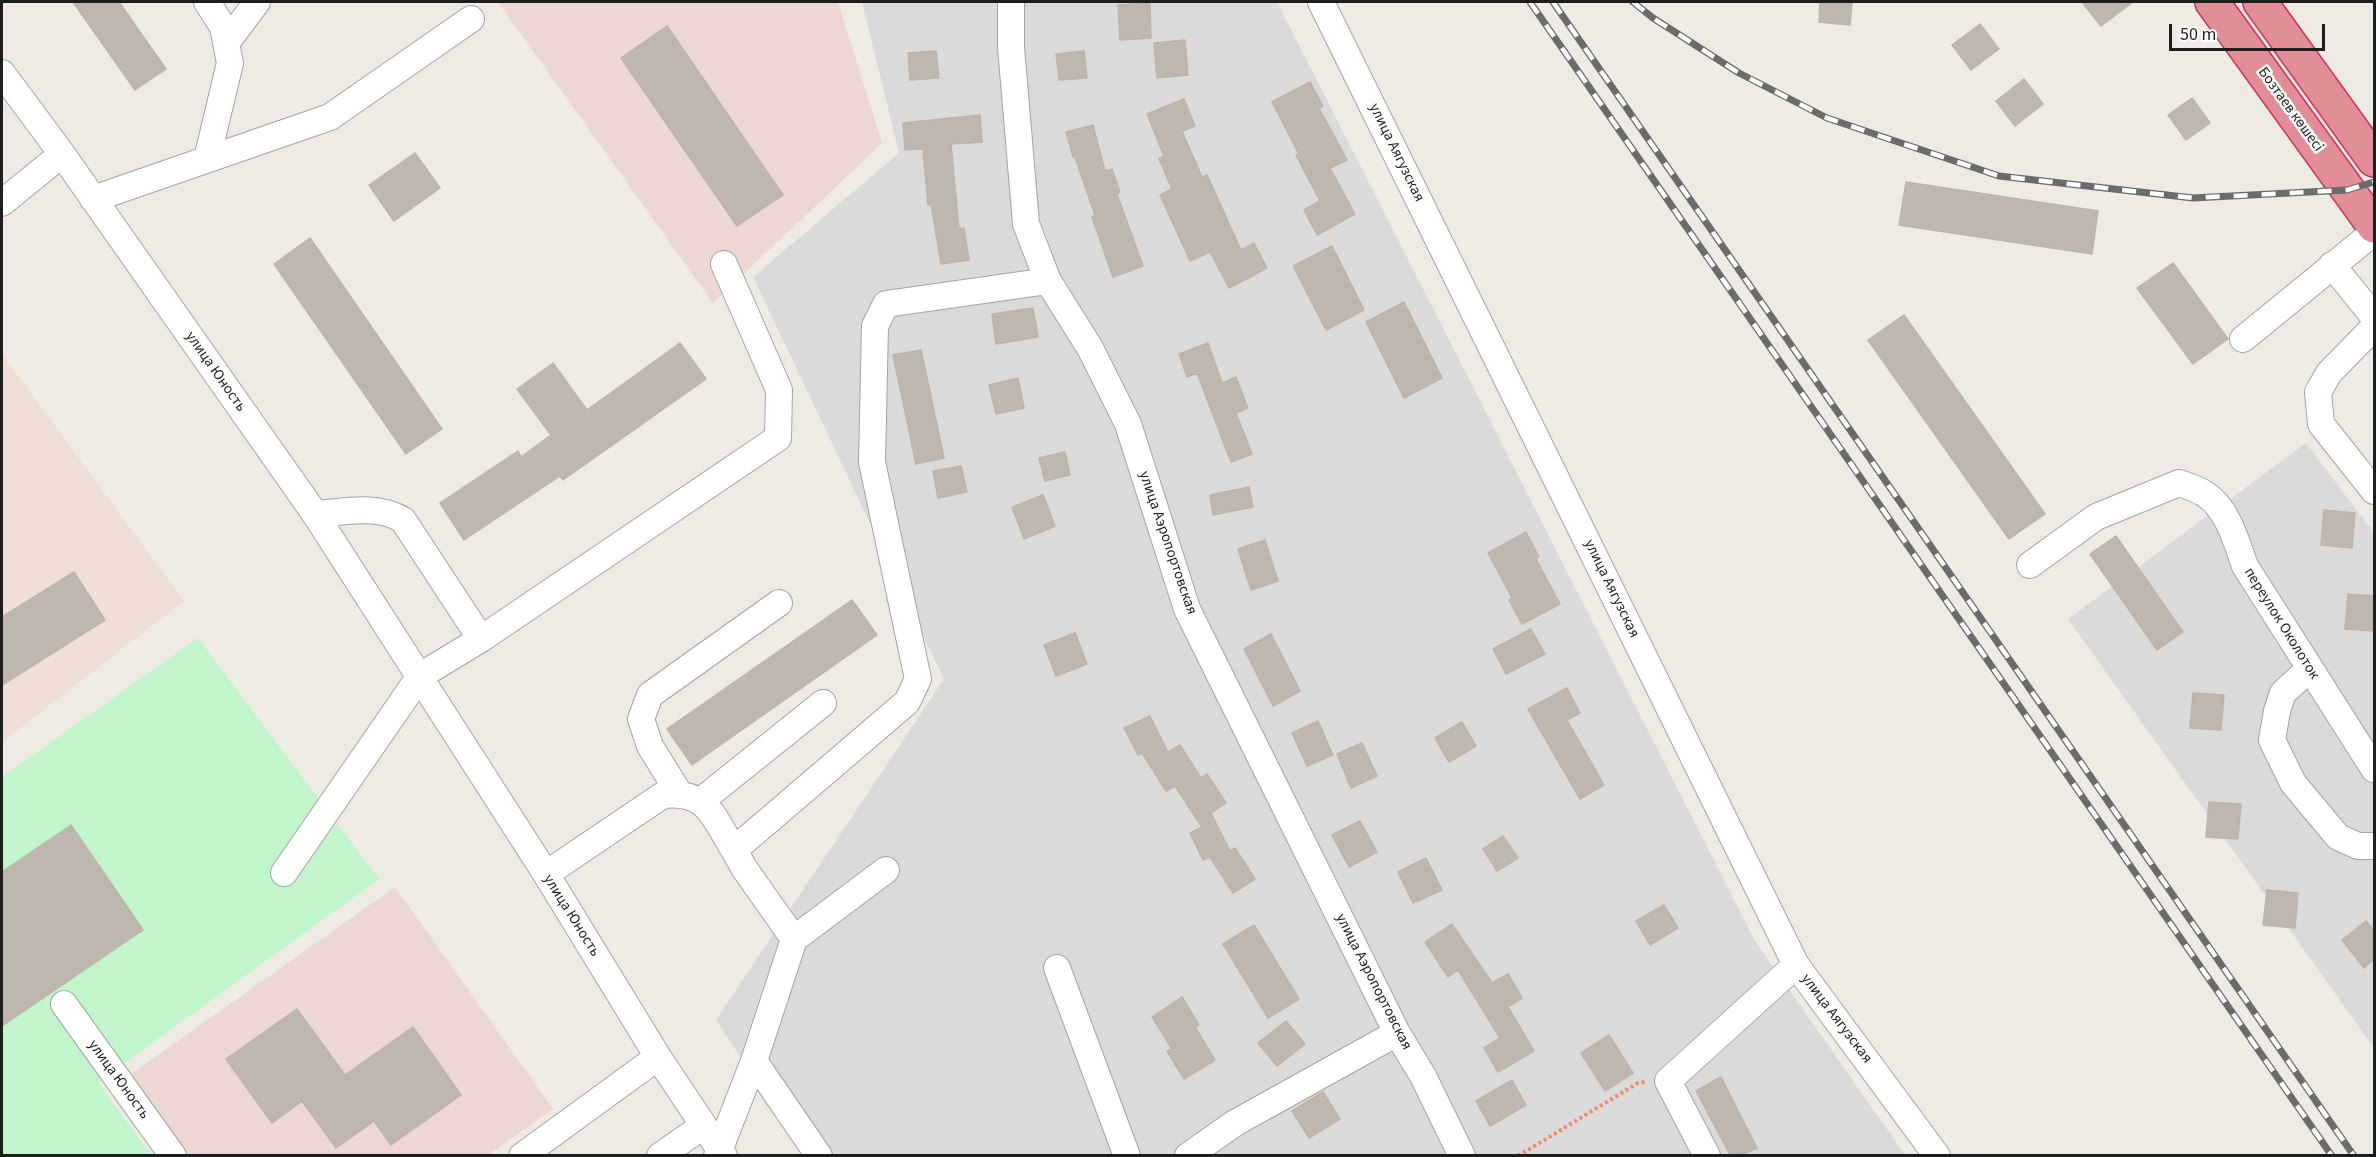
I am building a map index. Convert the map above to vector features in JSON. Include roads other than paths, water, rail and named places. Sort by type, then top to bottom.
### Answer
[{"type":"highway","name":"Бозтаев көшесі","points":[[2212,2],[2374,226]]},
{"type":"highway","points":[[2260,2],[2374,160]]},
{"type":"street","points":[[207,2],[223,27],[230,63],[207,159]]},
{"type":"street","points":[[227,42],[257,2]]},
{"type":"street","name":"улица Аэропортовская","points":[[1011,2],[1011,47],[1026,224],[1048,281],[1090,348],[1128,424],[1187,609],[1397,1033],[1423,1076],[1462,1155]]},
{"type":"street","name":"улица Аягузская","points":[[1320,2],[1796,965],[1937,1155]]},
{"type":"street","points":[[93,199],[330,117],[471,19]]},
{"type":"street","name":"улица Юность","points":[[2,73],[62,154],[315,514],[546,874],[720,1154]]},
{"type":"street","points":[[2,203],[62,154]]},
{"type":"street","points":[[2243,339],[2374,232]]},
{"type":"street","points":[[284,873],[420,676],[482,639],[778,438],[779,390],[724,264]]},
{"type":"street","points":[[2332,265],[2374,317]]},
{"type":"street","points":[[734,850],[907,702],[918,679],[872,462],[875,326],[886,304],[1048,281]]},
{"type":"street","points":[[2374,327],[2329,374],[2318,392],[2321,424],[2374,491]]},
{"type":"street","name":"переулок Околоток","points":[[2030,565],[2096,517],[2179,483],[2204,492],[2218,504],[2232,531],[2245,566],[2374,769]]},
{"type":"street","points":[[315,514],[378,510],[403,519],[482,639]]},
{"type":"street","points":[[778,603],[650,695],[640,719],[650,746],[734,850],[794,939]]},
{"type":"street","points":[[2309,669],[2283,693],[2272,740],[2293,783],[2338,837],[2358,846],[2374,846]]},
{"type":"street","points":[[546,874],[663,795],[690,797],[823,703]]},
{"type":"street","points":[[720,1154],[794,939],[886,870]]},
{"type":"street","points":[[1707,1155],[1668,1081],[1796,965]]},
{"type":"street","points":[[1057,968],[1127,1155]]},
{"type":"street","name":"улица Юность","points":[[64,1004],[173,1155]]},
{"type":"street","points":[[1188,1155],[1235,1123],[1397,1033]]},
{"type":"street","points":[[522,1155],[658,1057]]},
{"type":"street","points":[[754,1060],[819,1155]]},
{"type":"street","points":[[660,1155],[703,1126]]},
{"type":"railway","points":[[1530,2],[2332,1156]]},
{"type":"railway","points":[[1553,2],[2354,1156]]},
{"type":"railway","points":[[1633,2],[1653,18],[1739,73],[1827,118],[1999,176],[2193,198],[2347,190],[2374,182]]}]
